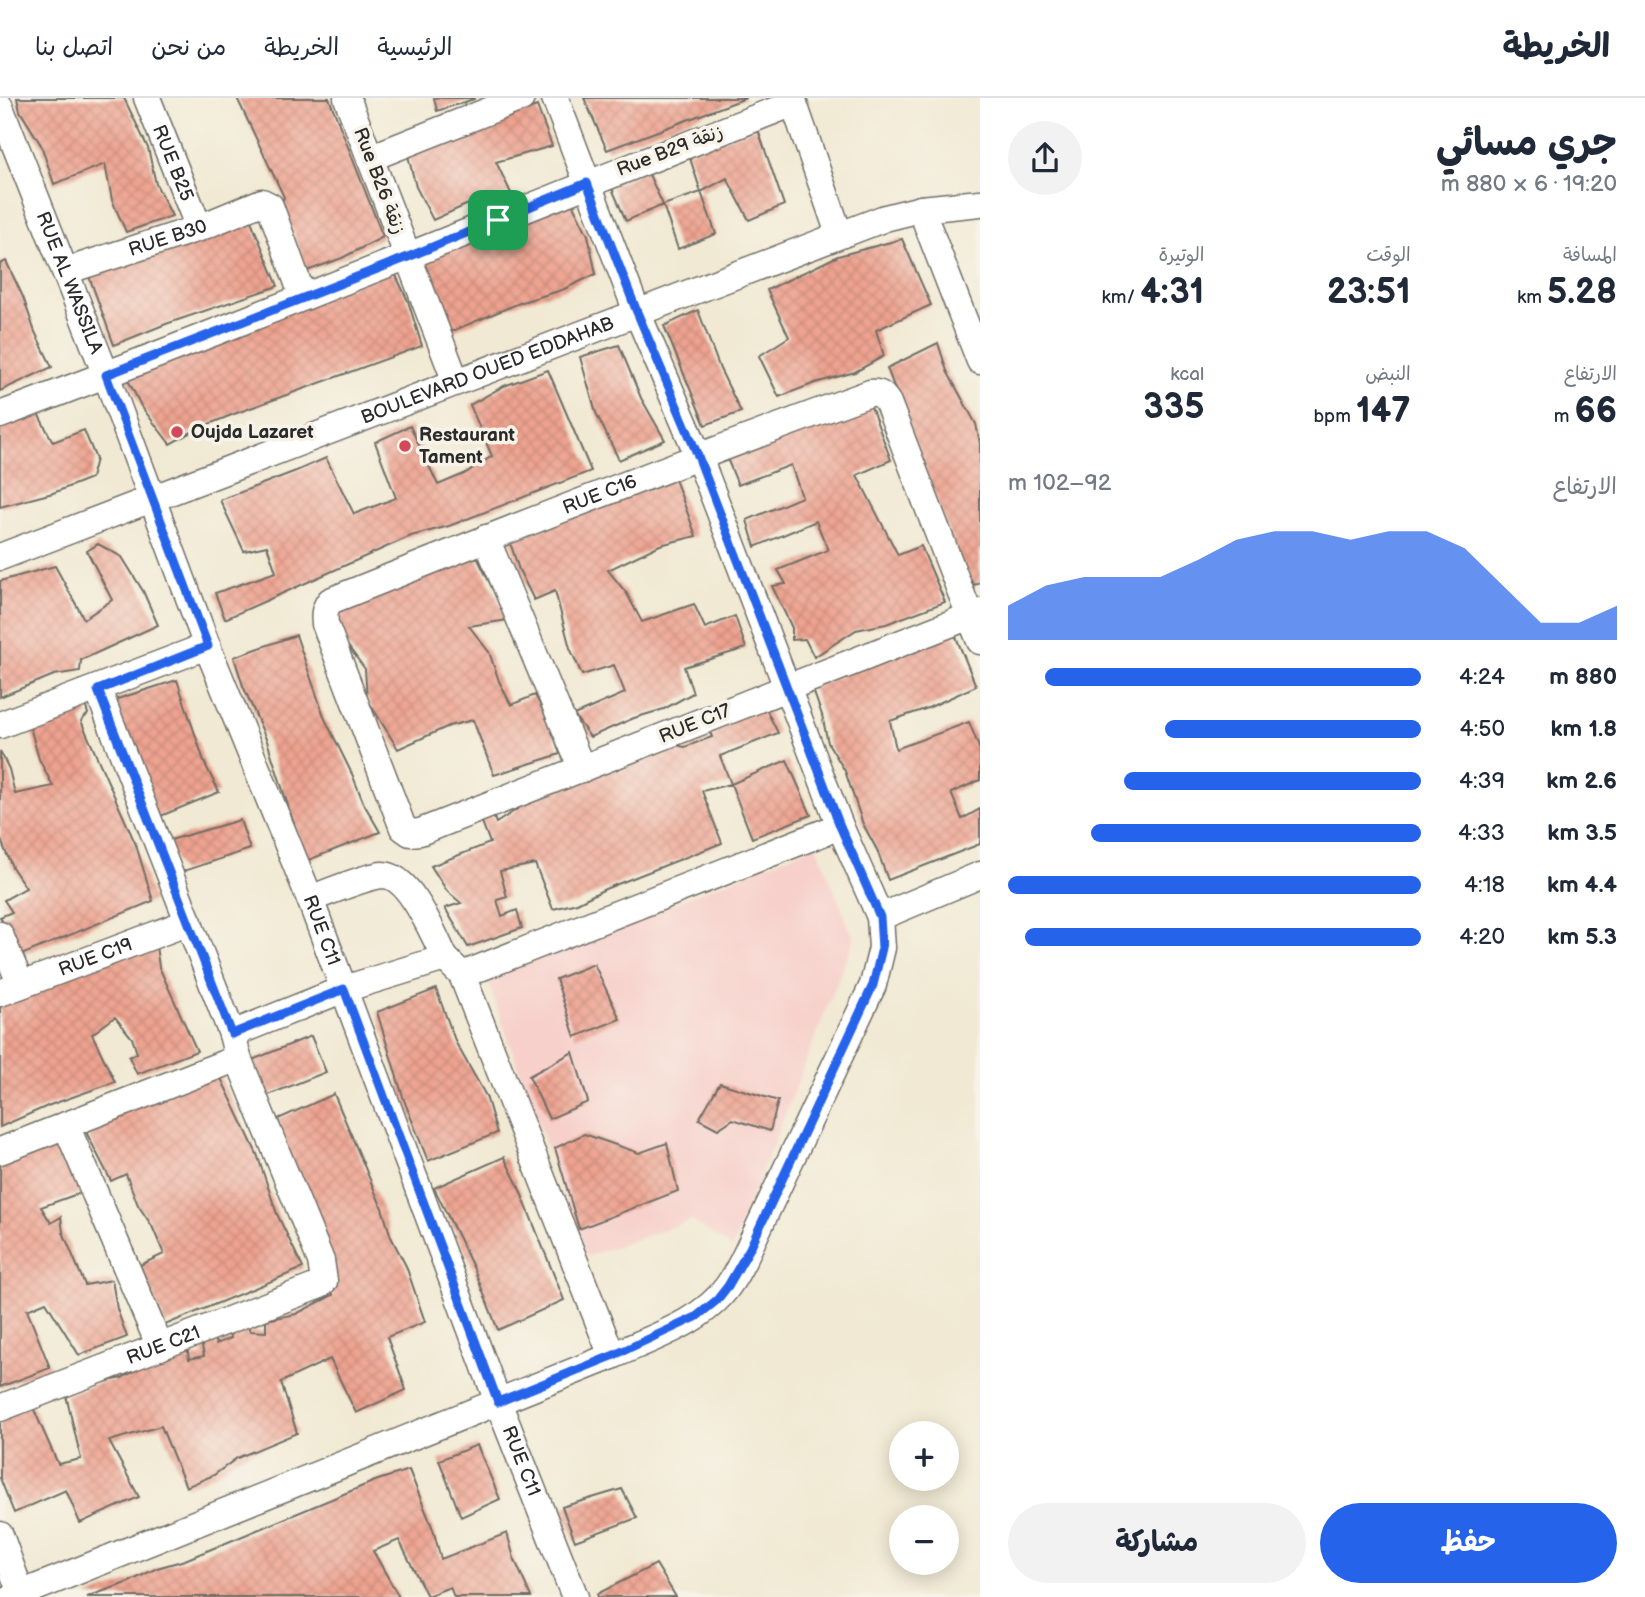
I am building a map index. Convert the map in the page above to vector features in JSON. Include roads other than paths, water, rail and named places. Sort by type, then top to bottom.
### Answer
[{"type":"street","name":"RUE B25","points":[[147,98],[199,228]]},
{"type":"street","name":"Rue B26 زنقة","points":[[347,98],[456,382]]},
{"type":"street","points":[[370,158],[521,98]]},
{"type":"street","points":[[0,1535],[19,1596],[612,1356],[696,1317],[717,1300],[728,1286],[750,1248],[873,985],[882,948],[880,917],[840,826],[698,456],[637,312],[555,98]]},
{"type":"street","points":[[793,101],[839,234]]},
{"type":"street","name":"Rue B29 زنقة","points":[[0,415],[408,257],[793,101]]},
{"type":"street","name":"RUE AL WASSILA","points":[[0,107],[66,271],[152,499]]},
{"type":"street","name":"RUE B30","points":[[66,271],[199,228],[261,202],[270,206],[303,297]]},
{"type":"street","name":"BOULEVARD OUED EDDAHAB","points":[[0,557],[839,234],[921,209],[980,203]]},
{"type":"street","points":[[921,209],[980,361]]},
{"type":"street","name":"RUE C16","points":[[410,833],[403,828],[325,624],[325,607],[330,601],[486,538],[870,393],[881,394],[888,403],[975,614]]},
{"type":"street","name":"RUE C11","points":[[152,499],[310,899],[498,1402],[575,1597]]},
{"type":"street","points":[[486,538],[582,769]]},
{"type":"street","points":[[975,614],[980,641]]},
{"type":"street","name":"RUE C17","points":[[410,833],[582,769],[975,614]]},
{"type":"street","points":[[0,725],[208,646]]},
{"type":"street","points":[[98,690],[235,1046]]},
{"type":"street","points":[[0,1151],[66,1125],[235,1046],[344,989],[454,966],[840,826]]},
{"type":"street","points":[[310,899],[381,875],[394,877],[407,888],[454,966],[612,1356]]},
{"type":"street","points":[[880,917],[980,875]]},
{"type":"street","name":"RUE C19","points":[[10,989],[189,922]]},
{"type":"street","points":[[0,935],[10,989]]},
{"type":"street","name":"RUE C21","points":[[0,1408],[320,1285],[324,1281],[321,1261],[235,1046]]},
{"type":"street","points":[[66,1125],[160,1347]]},
{"type":"place","name":"Oujda Lazaret","points":[[177,432]]},
{"type":"place","name":"Restaurant Tament","points":[[405,446]]}]
